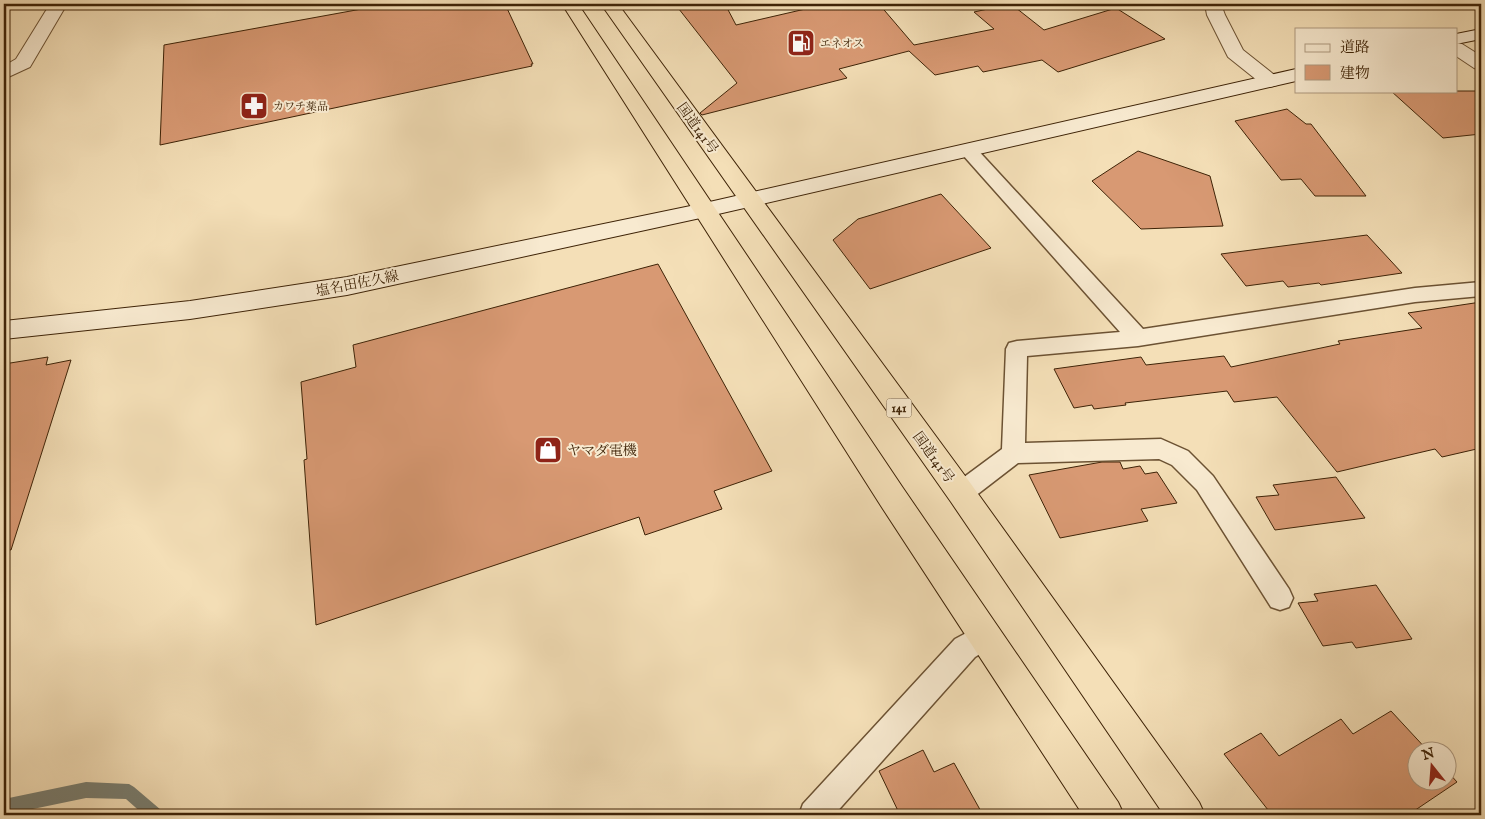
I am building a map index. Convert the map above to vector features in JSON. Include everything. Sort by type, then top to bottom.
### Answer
[{"type":"highway","points":[[570,4],[1104,815]]},
{"type":"highway","name":"国道141号","points":[[609,4],[961,493],[1186,815]]},
{"type":"street","points":[[4,73],[23,63],[58,4]]},
{"type":"street","points":[[1212,4],[1235,53],[1270,81]]},
{"type":"street","points":[[1458,39],[1481,34]]},
{"type":"street","points":[[1458,49],[1481,64]]},
{"type":"street","name":"塩名田佐久線","points":[[4,330],[190,310],[348,286],[705,210],[1295,75]]},
{"type":"lane","points":[[968,150],[1138,338]]},
{"type":"lane","points":[[1013,453],[1017,349],[1138,338],[1415,295],[1481,289]]},
{"type":"lane","points":[[961,493],[1013,453],[1160,449],[1180,458],[1205,483],[1280,598]]},
{"type":"lane","points":[[814,815],[965,648],[985,636]]},
{"type":"building","name":"カワチ薬品","points":[[389,4],[505,4],[533,64],[531,64],[532,66],[160,145],[164,45]]},
{"type":"building","points":[[675,4],[725,4],[736,25],[827,4],[879,4],[914,45],[994,29],[974,12],[1011,4],[1044,30],[1116,8],[1165,39],[1058,72],[1042,60],[983,72],[978,66],[935,75],[909,51],[839,69],[847,78],[702,115],[700,113],[737,83]]},
{"type":"building","points":[[1481,91],[1481,134],[1443,138],[1392,92]]},
{"type":"building","points":[[1287,109],[1306,124],[1311,124],[1366,196],[1315,196],[1301,179],[1281,180],[1235,121]]},
{"type":"building","points":[[1138,151],[1210,176],[1223,226],[1141,229],[1092,181]]},
{"type":"building","points":[[941,194],[991,248],[870,289],[833,240],[858,219]]},
{"type":"building","points":[[1367,235],[1402,273],[1321,285],[1319,283],[1288,287],[1283,281],[1246,286],[1221,254]]},
{"type":"building","name":"ヤマダ電機","points":[[658,264],[772,471],[714,491],[722,509],[645,535],[639,517],[316,625],[304,460],[307,459],[301,382],[356,367],[353,345]]},
{"type":"building","points":[[1481,302],[1481,448],[1442,457],[1435,449],[1337,472],[1277,397],[1234,402],[1227,391],[1125,403],[1126,405],[1094,409],[1092,405],[1074,408],[1054,369],[1141,357],[1146,365],[1224,356],[1231,367],[1340,344],[1338,341],[1422,328],[1408,313]]},
{"type":"building","points":[[48,357],[46,365],[71,360],[11,550],[4,549],[4,364]]},
{"type":"building","points":[[1102,462],[1120,462],[1123,469],[1140,466],[1145,474],[1157,472],[1177,503],[1141,509],[1148,521],[1060,538],[1029,475]]},
{"type":"building","points":[[1336,477],[1365,518],[1275,530],[1256,497],[1279,495],[1273,485]]},
{"type":"building","points":[[1376,585],[1412,639],[1356,648],[1352,642],[1323,646],[1298,603],[1318,601],[1314,594]]},
{"type":"building","points":[[1391,711],[1420,742],[1408,742],[1408,792],[1442,792],[1408,815],[1272,815],[1224,754],[1261,733],[1279,756],[1341,719],[1353,734]]},
{"type":"building","points":[[923,750],[934,772],[954,763],[983,815],[900,815],[879,771]]},
{"type":"waterway","points":[[4,807],[86,790],[129,792],[156,815]]},
{"type":"place","name":"エネオス","points":[[801,43]]},
{"type":"place","name":"カワチ薬品","points":[[254,106]]},
{"type":"place","name":"ヤマダ電機","points":[[548,450]]}]
